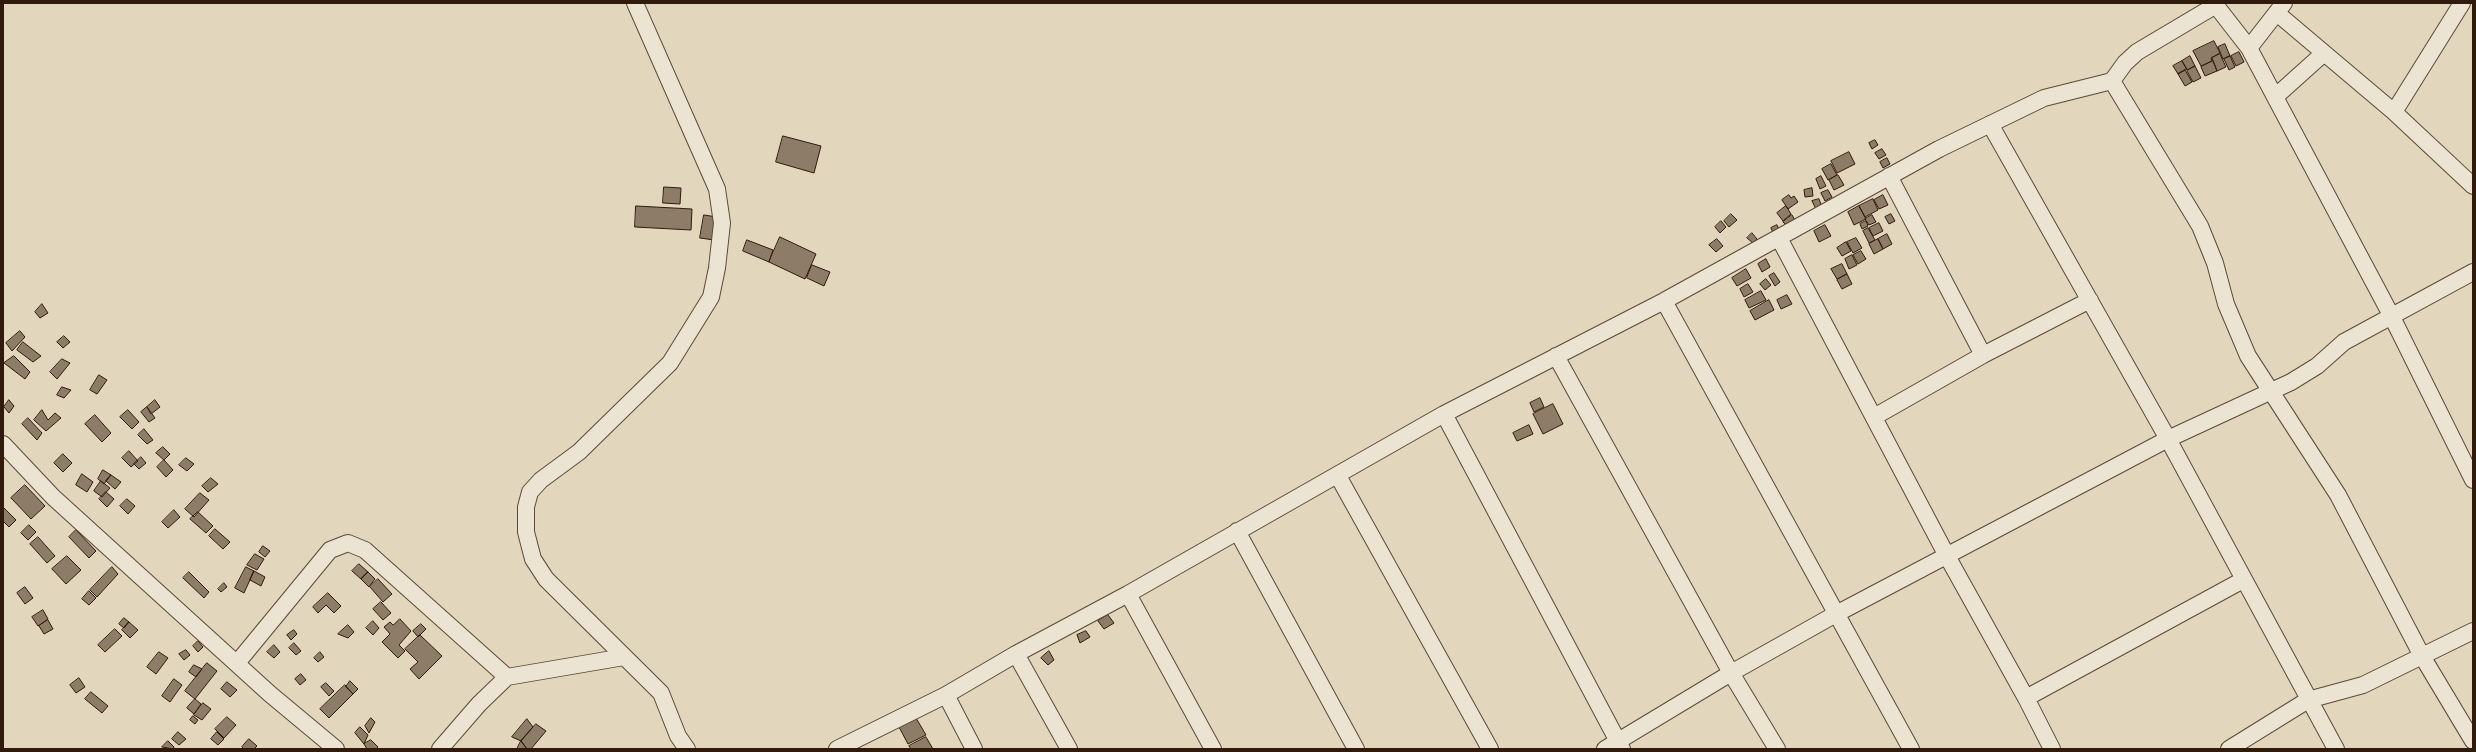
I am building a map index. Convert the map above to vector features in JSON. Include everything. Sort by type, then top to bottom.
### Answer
[{"type":"street","points":[[635,3],[717,189],[722,223],[711,296],[670,363],[579,452],[541,480],[530,492],[526,507],[526,532],[532,552],[546,578],[661,693],[678,736],[687,749]]},
{"type":"street","points":[[2394,112],[2462,3]]},
{"type":"street","points":[[841,748],[946,695],[1016,654],[1128,594],[1237,531],[1338,476],[1444,414],[1664,301],[1889,176],[2044,98],[2112,81],[2125,63],[2137,52],[2215,4],[2248,48],[2276,97],[2391,315],[2473,480]]},
{"type":"street","points":[[2248,48],[2281,8],[2324,53],[2394,112],[2473,186]]},
{"type":"street","points":[[2276,97],[2324,53]]},
{"type":"street","points":[[2112,81],[2200,226],[2215,263],[2226,304],[2248,356],[2338,495],[2422,656],[2473,741]]},
{"type":"street","points":[[1990,124],[2168,439],[2308,700],[2336,749]]},
{"type":"street","points":[[1889,176],[1983,355]]},
{"type":"street","points":[[1779,238],[1947,556],[2026,698],[2052,749]]},
{"type":"street","points":[[1605,749],[1620,745],[1731,673],[1836,614],[2168,439],[2271,392],[2310,370],[2344,342],[2391,315],[2473,272]]},
{"type":"street","points":[[1874,418],[1983,355],[2090,300]]},
{"type":"street","points":[[1664,301],[1911,749]]},
{"type":"street","points":[[1556,356],[1731,673],[1777,749]]},
{"type":"street","points":[[1444,414],[1620,745]]},
{"type":"street","points":[[3,444],[53,497],[237,663],[336,749]]},
{"type":"street","points":[[1338,476],[1490,749]]},
{"type":"street","points":[[1237,531],[1356,749]]},
{"type":"street","points":[[237,663],[330,550],[348,543],[365,550],[507,677]]},
{"type":"street","points":[[2026,698],[2243,580]]},
{"type":"street","points":[[1128,594],[1213,749]]},
{"type":"street","points":[[2229,749],[2308,700],[2363,685],[2473,631]]},
{"type":"street","points":[[1016,654],[1069,749]]},
{"type":"street","points":[[440,749],[479,704],[507,677],[624,657]]},
{"type":"street","points":[[946,695],[974,749]]},
{"type":"building","points":[[2214,41],[2220,53],[2211,58],[2212,61],[2201,66],[2193,51]]},
{"type":"building","points":[[2225,44],[2230,56],[2223,59],[2218,47]]},
{"type":"building","points":[[2239,52],[2244,62],[2236,66],[2231,56]]},
{"type":"building","points":[[2220,54],[2226,67],[2217,71],[2212,58]]},
{"type":"building","points":[[2190,56],[2195,66],[2187,70],[2182,61]]},
{"type":"building","points":[[2230,56],[2235,67],[2229,70],[2224,59]]},
{"type":"building","points":[[2182,61],[2187,69],[2178,74],[2173,66]]},
{"type":"building","points":[[2213,61],[2217,71],[2205,76],[2201,67]]},
{"type":"building","points":[[2195,66],[2201,78],[2193,82],[2187,71]]},
{"type":"building","points":[[2185,70],[2192,82],[2185,86],[2178,74]]},
{"type":"building","points":[[783,136],[821,146],[814,173],[776,162]]},
{"type":"building","points":[[1875,140],[1878,145],[1872,149],[1869,143]]},
{"type":"building","points":[[1882,149],[1886,155],[1879,159],[1875,153]]},
{"type":"building","points":[[1849,152],[1855,164],[1837,173],[1831,161]]},
{"type":"building","points":[[1887,158],[1890,164],[1883,168],[1880,162]]},
{"type":"building","points":[[1831,164],[1837,175],[1828,180],[1822,169]]},
{"type":"building","points":[[1838,175],[1844,185],[1834,190],[1829,180]]},
{"type":"building","points":[[1821,176],[1826,186],[1820,189],[1816,179]]},
{"type":"building","points":[[664,187],[681,188],[680,204],[663,203]]},
{"type":"building","points":[[1812,188],[1813,196],[1805,197],[1804,190]]},
{"type":"building","points":[[1828,190],[1832,197],[1825,201],[1821,193]]},
{"type":"building","points":[[1789,195],[1791,198],[1794,196],[1798,202],[1788,209],[1782,200]]},
{"type":"building","points":[[1883,195],[1888,205],[1879,209],[1874,200]]},
{"type":"building","points":[[1819,199],[1822,207],[1816,209],[1812,201]]},
{"type":"building","points":[[1873,199],[1878,210],[1865,217],[1859,206]]},
{"type":"building","points":[[636,206],[692,209],[691,230],[635,227]]},
{"type":"building","points":[[1786,206],[1791,214],[1783,221],[1777,213]]},
{"type":"building","points":[[1859,206],[1866,219],[1854,225],[1848,212]]},
{"type":"building","points":[[1731,214],[1737,220],[1729,227],[1724,221]]},
{"type":"building","points":[[1891,214],[1895,221],[1889,224],[1885,217]]},
{"type":"building","points":[[704,215],[717,217],[714,240],[700,238]]},
{"type":"building","points":[[1792,215],[1795,220],[1787,226],[1783,222]]},
{"type":"building","points":[[1872,215],[1876,222],[1869,225],[1865,219]]},
{"type":"building","points":[[1721,221],[1726,227],[1720,233],[1715,227]]},
{"type":"building","points":[[1866,221],[1868,226],[1862,229],[1860,224]]},
{"type":"building","points":[[1879,223],[1883,231],[1873,236],[1869,228]]},
{"type":"building","points":[[1777,225],[1780,232],[1774,235],[1771,228]]},
{"type":"building","points":[[1825,225],[1831,236],[1819,242],[1814,231]]},
{"type":"building","points":[[1868,228],[1875,240],[1869,243],[1863,231]]},
{"type":"building","points":[[1752,233],[1757,239],[1753,243],[1747,238]]},
{"type":"building","points":[[1887,234],[1892,244],[1883,249],[1878,239]]},
{"type":"building","points":[[780,237],[816,254],[805,279],[769,262]]},
{"type":"building","points":[[1856,238],[1862,248],[1853,253],[1847,242]]},
{"type":"building","points":[[1717,239],[1723,246],[1716,252],[1709,245]]},
{"type":"building","points":[[1878,239],[1883,249],[1874,254],[1869,244]]},
{"type":"building","points":[[747,240],[773,250],[769,262],[743,251]]},
{"type":"building","points":[[1846,242],[1851,251],[1842,256],[1837,248]]},
{"type":"building","points":[[1861,251],[1866,259],[1858,264],[1853,255]]},
{"type":"building","points":[[1852,255],[1857,265],[1849,269],[1845,259]]},
{"type":"building","points":[[1766,259],[1770,267],[1762,272],[1758,264]]},
{"type":"building","points":[[1842,264],[1847,274],[1837,279],[1831,269]]},
{"type":"building","points":[[812,265],[830,272],[824,286],[807,278]]},
{"type":"building","points":[[1746,269],[1751,278],[1737,286],[1732,278]]},
{"type":"building","points":[[1774,273],[1780,282],[1775,286],[1769,276]]},
{"type":"building","points":[[1847,274],[1852,284],[1842,289],[1837,280]]},
{"type":"building","points":[[1766,279],[1771,285],[1765,290],[1760,284]]},
{"type":"building","points":[[1748,284],[1753,292],[1744,297],[1740,289]]},
{"type":"building","points":[[1761,291],[1766,300],[1749,308],[1745,300]]},
{"type":"building","points":[[1787,295],[1792,304],[1781,309],[1777,300]]},
{"type":"building","points":[[1769,300],[1774,310],[1755,320],[1750,311]]},
{"type":"building","points":[[42,304],[48,313],[40,318],[35,312]]},
{"type":"building","points":[[20,331],[25,337],[12,351],[6,343]]},
{"type":"building","points":[[64,336],[70,342],[63,348],[57,342]]},
{"type":"building","points":[[23,342],[41,356],[33,362],[17,350]]},
{"type":"building","points":[[14,356],[30,372],[25,379],[4,363]]},
{"type":"building","points":[[62,359],[70,363],[57,379],[50,372]]},
{"type":"building","points":[[99,375],[107,380],[97,394],[90,390]]},
{"type":"building","points":[[62,387],[71,390],[64,398],[57,395]]},
{"type":"building","points":[[1540,398],[1544,407],[1534,412],[1530,403]]},
{"type":"building","points":[[9,400],[14,406],[9,413],[4,407]]},
{"type":"building","points":[[155,400],[160,407],[151,414],[147,407]]},
{"type":"building","points":[[1553,404],[1563,424],[1543,434],[1533,414]]},
{"type":"building","points":[[147,407],[155,418],[149,422],[141,412]]},
{"type":"building","points":[[42,410],[48,420],[55,413],[61,418],[46,431],[34,420]]},
{"type":"building","points":[[128,410],[139,422],[132,429],[120,417]]},
{"type":"building","points":[[95,415],[111,433],[102,442],[85,424]]},
{"type":"building","points":[[28,418],[42,433],[37,440],[22,424]]},
{"type":"building","points":[[1529,425],[1533,434],[1517,441],[1513,433]]},
{"type":"building","points":[[144,429],[153,440],[147,444],[138,435]]},
{"type":"building","points":[[163,447],[170,454],[164,460],[156,453]]},
{"type":"building","points":[[129,451],[138,461],[131,467],[122,458]]},
{"type":"building","points":[[63,454],[72,463],[63,472],[54,463]]},
{"type":"building","points":[[141,457],[146,463],[139,469],[134,464]]},
{"type":"building","points":[[186,458],[194,464],[187,471],[179,465]]},
{"type":"building","points":[[164,460],[173,470],[166,477],[157,467]]},
{"type":"building","points":[[103,470],[111,475],[104,484],[98,479]]},
{"type":"building","points":[[82,474],[93,482],[87,492],[76,485]]},
{"type":"building","points":[[111,475],[121,482],[115,489],[106,481]]},
{"type":"building","points":[[211,478],[218,484],[208,492],[202,486]]},
{"type":"building","points":[[101,481],[110,488],[102,497],[94,491]]},
{"type":"building","points":[[25,485],[45,506],[31,519],[11,498]]},
{"type":"building","points":[[106,492],[114,499],[107,507],[99,499]]},
{"type":"building","points":[[200,493],[209,500],[194,517],[185,509]]},
{"type":"building","points":[[127,499],[135,506],[128,514],[120,506]]},
{"type":"building","points":[[3,507],[16,520],[9,527],[3,521]]},
{"type":"building","points":[[174,510],[180,517],[168,528],[162,522]]},
{"type":"building","points":[[198,512],[213,526],[206,533],[190,519]]},
{"type":"building","points":[[29,525],[36,532],[28,540],[21,533]]},
{"type":"building","points":[[215,529],[230,542],[223,549],[209,536]]},
{"type":"building","points":[[76,530],[96,551],[89,558],[69,537]]},
{"type":"building","points":[[38,537],[55,556],[47,563],[30,544]]},
{"type":"building","points":[[263,546],[270,551],[265,557],[259,552]]},
{"type":"building","points":[[255,554],[264,559],[257,570],[247,565]]},
{"type":"building","points":[[67,556],[81,570],[66,584],[52,569]]},
{"type":"building","points":[[359,564],[368,572],[361,579],[352,571]]},
{"type":"building","points":[[112,567],[118,574],[97,597],[90,590]]},
{"type":"building","points":[[246,567],[254,571],[244,593],[235,588]]},
{"type":"building","points":[[254,571],[265,577],[261,586],[250,580]]},
{"type":"building","points":[[189,572],[209,592],[204,598],[183,578]]},
{"type":"building","points":[[368,572],[375,579],[369,587],[361,579]]},
{"type":"building","points":[[378,579],[392,594],[383,602],[370,587]]},
{"type":"building","points":[[224,583],[227,587],[221,592],[218,589]]},
{"type":"building","points":[[25,587],[33,598],[25,604],[17,593]]},
{"type":"building","points":[[89,591],[96,598],[89,605],[82,599]]},
{"type":"building","points":[[328,593],[341,606],[334,613],[326,605],[318,613],[313,607]]},
{"type":"building","points":[[381,602],[391,613],[383,620],[373,609]]},
{"type":"building","points":[[43,610],[48,619],[38,626],[32,617]]},
{"type":"building","points":[[1108,615],[1114,623],[1104,629],[1098,621]]},
{"type":"building","points":[[124,618],[129,622],[124,628],[119,624]]},
{"type":"building","points":[[400,619],[411,631],[399,645],[405,651],[398,658],[382,642],[390,634],[384,627],[390,622],[393,625]]},
{"type":"building","points":[[48,620],[53,629],[44,634],[39,626]]},
{"type":"building","points":[[373,621],[379,628],[373,635],[366,628]]},
{"type":"building","points":[[129,622],[138,630],[130,638],[122,630]]},
{"type":"building","points":[[421,624],[426,629],[418,637],[413,631]]},
{"type":"building","points":[[348,625],[354,632],[348,638],[338,634]]},
{"type":"building","points":[[115,629],[122,636],[105,652],[98,645]]},
{"type":"building","points":[[294,630],[297,634],[291,640],[287,635]]},
{"type":"building","points":[[1086,631],[1090,637],[1080,643],[1077,635]]},
{"type":"building","points":[[420,635],[442,656],[419,679],[410,669],[418,662],[405,649]]},
{"type":"building","points":[[198,641],[203,647],[198,652],[193,646]]},
{"type":"building","points":[[294,643],[301,651],[296,655],[289,648]]},
{"type":"building","points":[[274,645],[280,652],[274,658],[267,652]]},
{"type":"building","points":[[186,650],[190,655],[184,660],[179,654]]},
{"type":"building","points":[[1049,651],[1054,660],[1048,665],[1041,658]]},
{"type":"building","points":[[159,652],[168,658],[156,674],[147,667]]},
{"type":"building","points":[[320,652],[324,657],[318,662],[314,658]]},
{"type":"building","points":[[207,663],[217,671],[195,699],[185,691]]},
{"type":"building","points":[[194,665],[202,669],[196,677],[189,672]]},
{"type":"building","points":[[301,674],[306,680],[300,685],[295,679]]},
{"type":"building","points":[[79,678],[85,687],[76,693],[70,685]]},
{"type":"building","points":[[174,679],[182,685],[170,702],[162,696]]},
{"type":"building","points":[[350,681],[358,689],[353,694],[346,687]]},
{"type":"building","points":[[227,682],[237,690],[230,697],[221,689]]},
{"type":"building","points":[[326,683],[334,691],[329,696],[321,687]]},
{"type":"building","points":[[345,685],[353,694],[329,718],[320,709]]},
{"type":"building","points":[[91,692],[108,706],[102,713],[85,699]]},
{"type":"building","points":[[195,699],[201,704],[194,714],[187,708]]},
{"type":"building","points":[[203,703],[211,709],[202,720],[194,715]]},
{"type":"building","points":[[193,716],[198,720],[195,724],[190,720]]},
{"type":"building","points":[[227,717],[236,725],[224,738],[215,729]]},
{"type":"building","points":[[371,718],[375,722],[369,733],[365,726]]},
{"type":"building","points":[[916,718],[926,735],[908,744],[899,727]]},
{"type":"building","points":[[527,719],[533,727],[521,741],[512,737]]},
{"type":"building","points":[[536,724],[546,731],[531,749],[527,749],[521,741]]},
{"type":"building","points":[[360,727],[368,735],[364,744],[355,733]]},
{"type":"building","points":[[178,732],[186,739],[179,745],[172,739]]},
{"type":"building","points":[[217,732],[224,739],[218,745],[211,739]]},
{"type":"building","points":[[926,737],[933,749],[911,749],[909,746]]},
{"type":"building","points":[[249,739],[257,746],[254,749],[244,749],[242,747]]},
{"type":"building","points":[[371,740],[378,747],[376,749],[367,749],[364,744]]},
{"type":"building","points":[[168,741],[174,747],[173,749],[162,747]]},
{"type":"building","points":[[521,741],[527,749],[517,749]]}]
